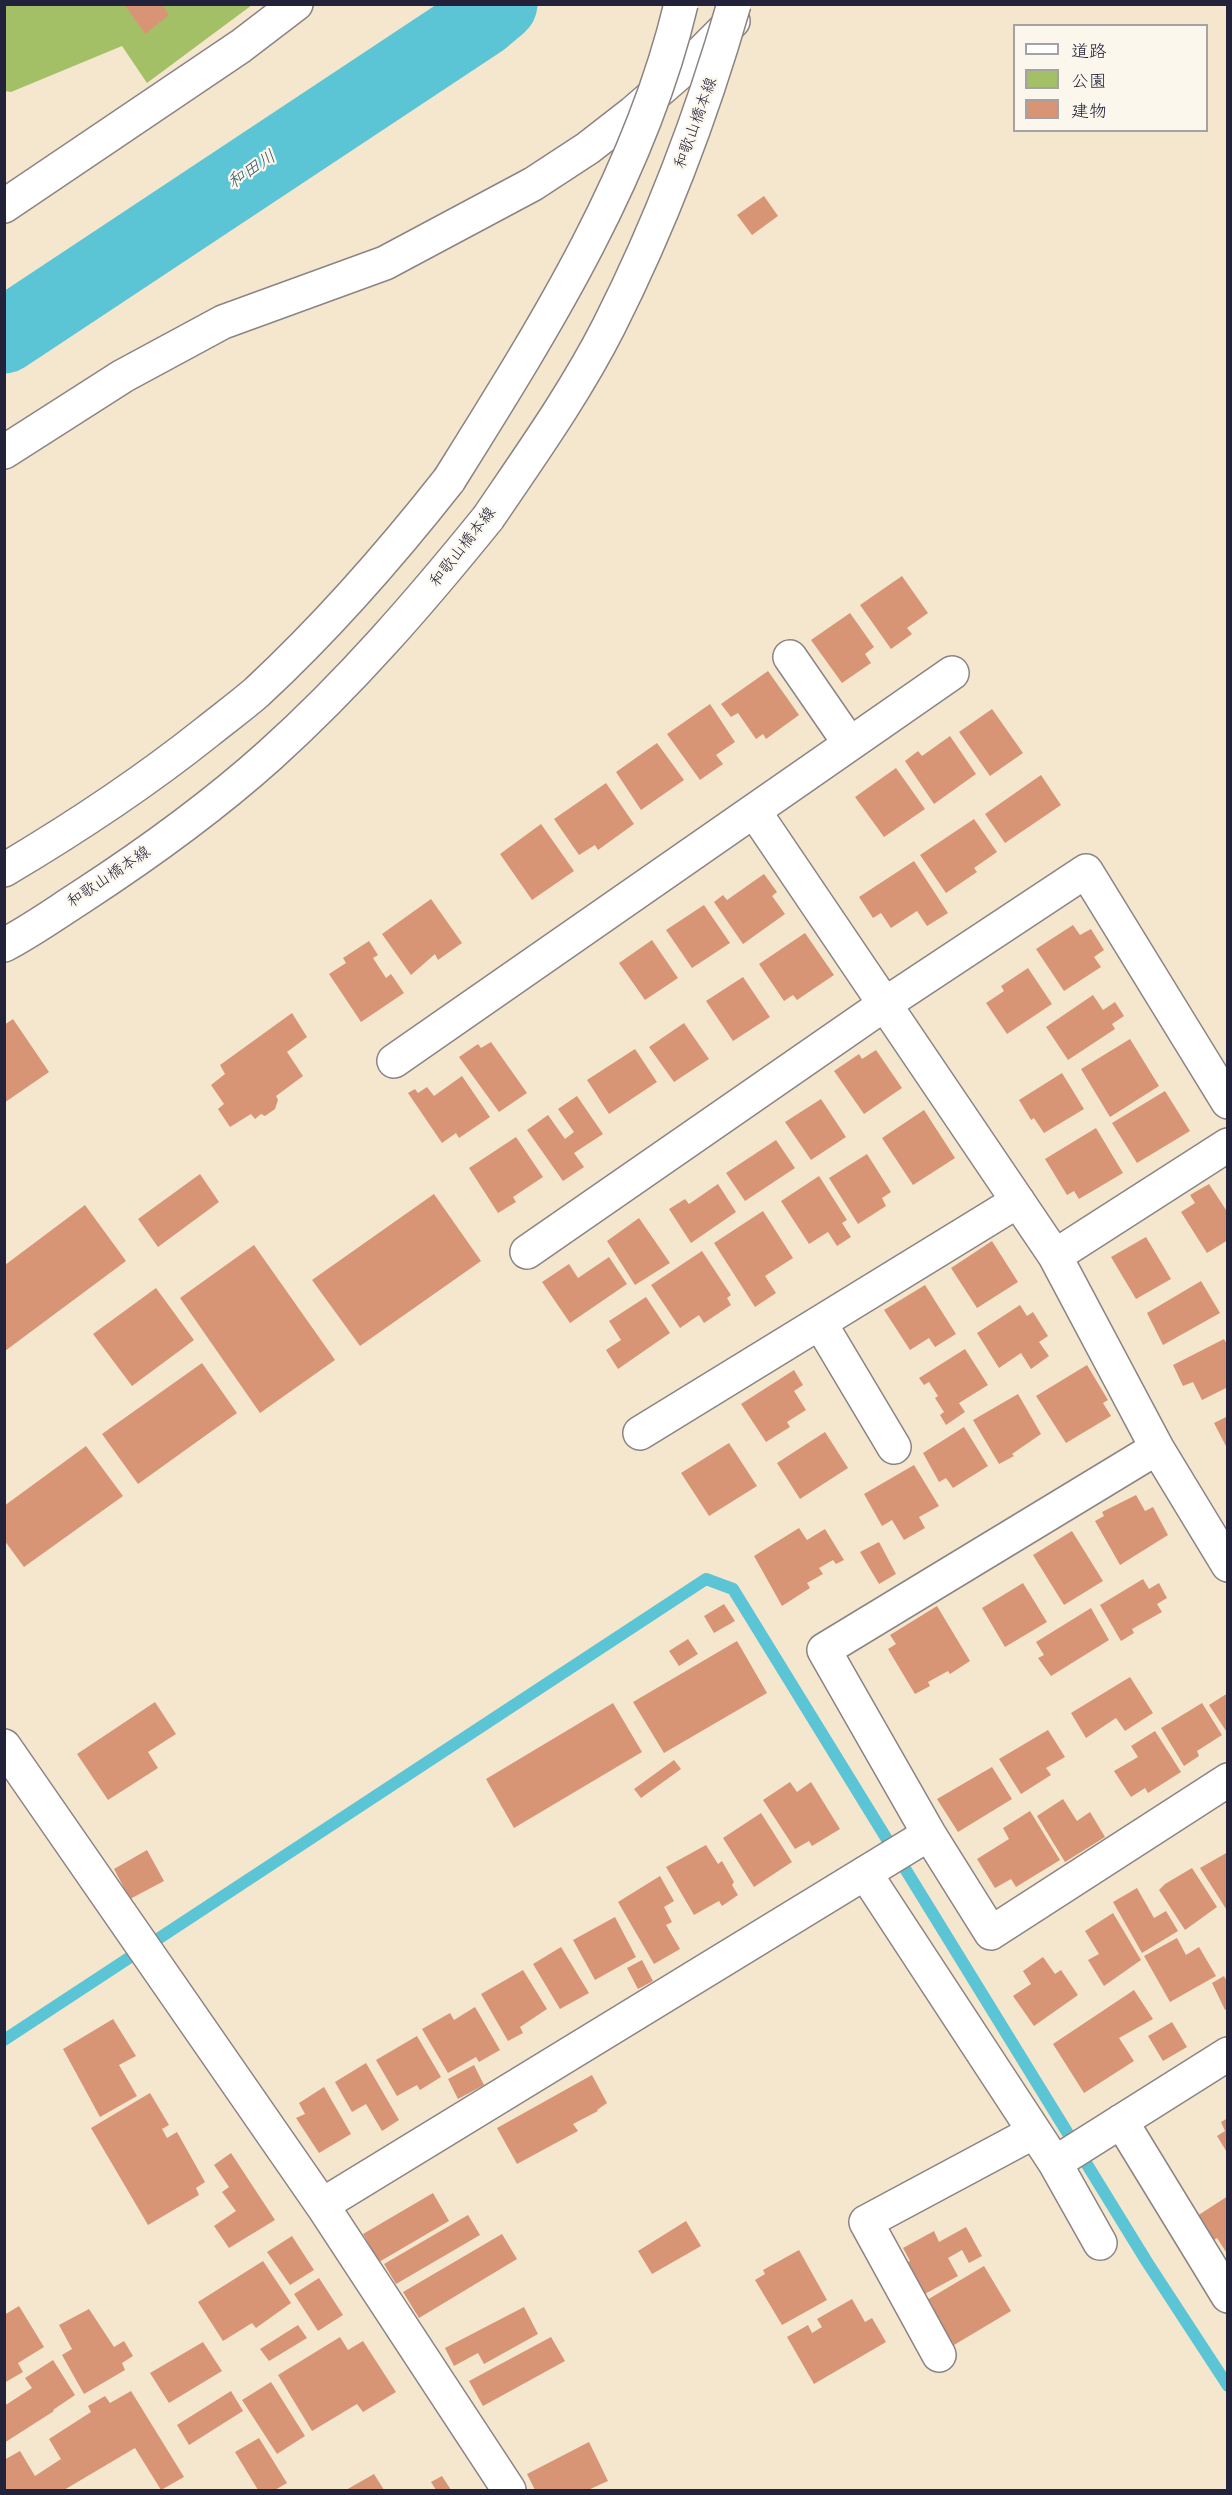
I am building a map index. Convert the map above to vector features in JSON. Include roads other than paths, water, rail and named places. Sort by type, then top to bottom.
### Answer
[{"type":"street","points":[[4,206],[241,46],[296,4]]},
{"type":"street","points":[[4,870],[70,831],[181,752],[255,693],[325,626],[401,540],[449,480],[529,352],[582,254],[633,150],[674,33],[681,4]]},
{"type":"street","name":"和歌山橋本線","points":[[4,945],[105,881],[192,819],[270,755],[337,691],[417,606],[488,518],[549,427],[608,327],[671,191],[713,78],[734,4]]},
{"type":"street","points":[[4,452],[123,376],[223,322],[385,263],[533,184],[588,148],[633,113],[693,62],[749,4]]},
{"type":"street","points":[[790,657],[850,744]]},
{"type":"street","points":[[394,1061],[952,674]]},
{"type":"street","points":[[754,811],[1055,1256],[1157,1448],[1227,1565]]},
{"type":"street","points":[[527,1252],[885,1004],[1086,871],[1227,1102]]},
{"type":"street","points":[[1055,1256],[1227,1145]]},
{"type":"street","points":[[640,1432],[1018,1201]]},
{"type":"street","points":[[820,1323],[894,1447]]},
{"type":"street","points":[[1157,1448],[824,1650],[929,1834],[991,1933],[1227,1780]]},
{"type":"street","points":[[4,1746],[322,2205],[509,2490]]},
{"type":"street","points":[[322,2205],[929,1834]]},
{"type":"street","points":[[865,1873],[1055,2163],[1100,2243]]},
{"type":"street","points":[[1055,2163],[1227,2054]]},
{"type":"street","points":[[1121,2121],[1227,2296]]},
{"type":"street","points":[[939,2355],[866,2222],[1034,2132]]},
{"type":"waterway","name":"和田川","points":[[4,336],[481,20],[500,4]]},
{"type":"waterway","points":[[4,2040],[706,1579],[733,1589],[1147,2262],[1228,2386]]}]
